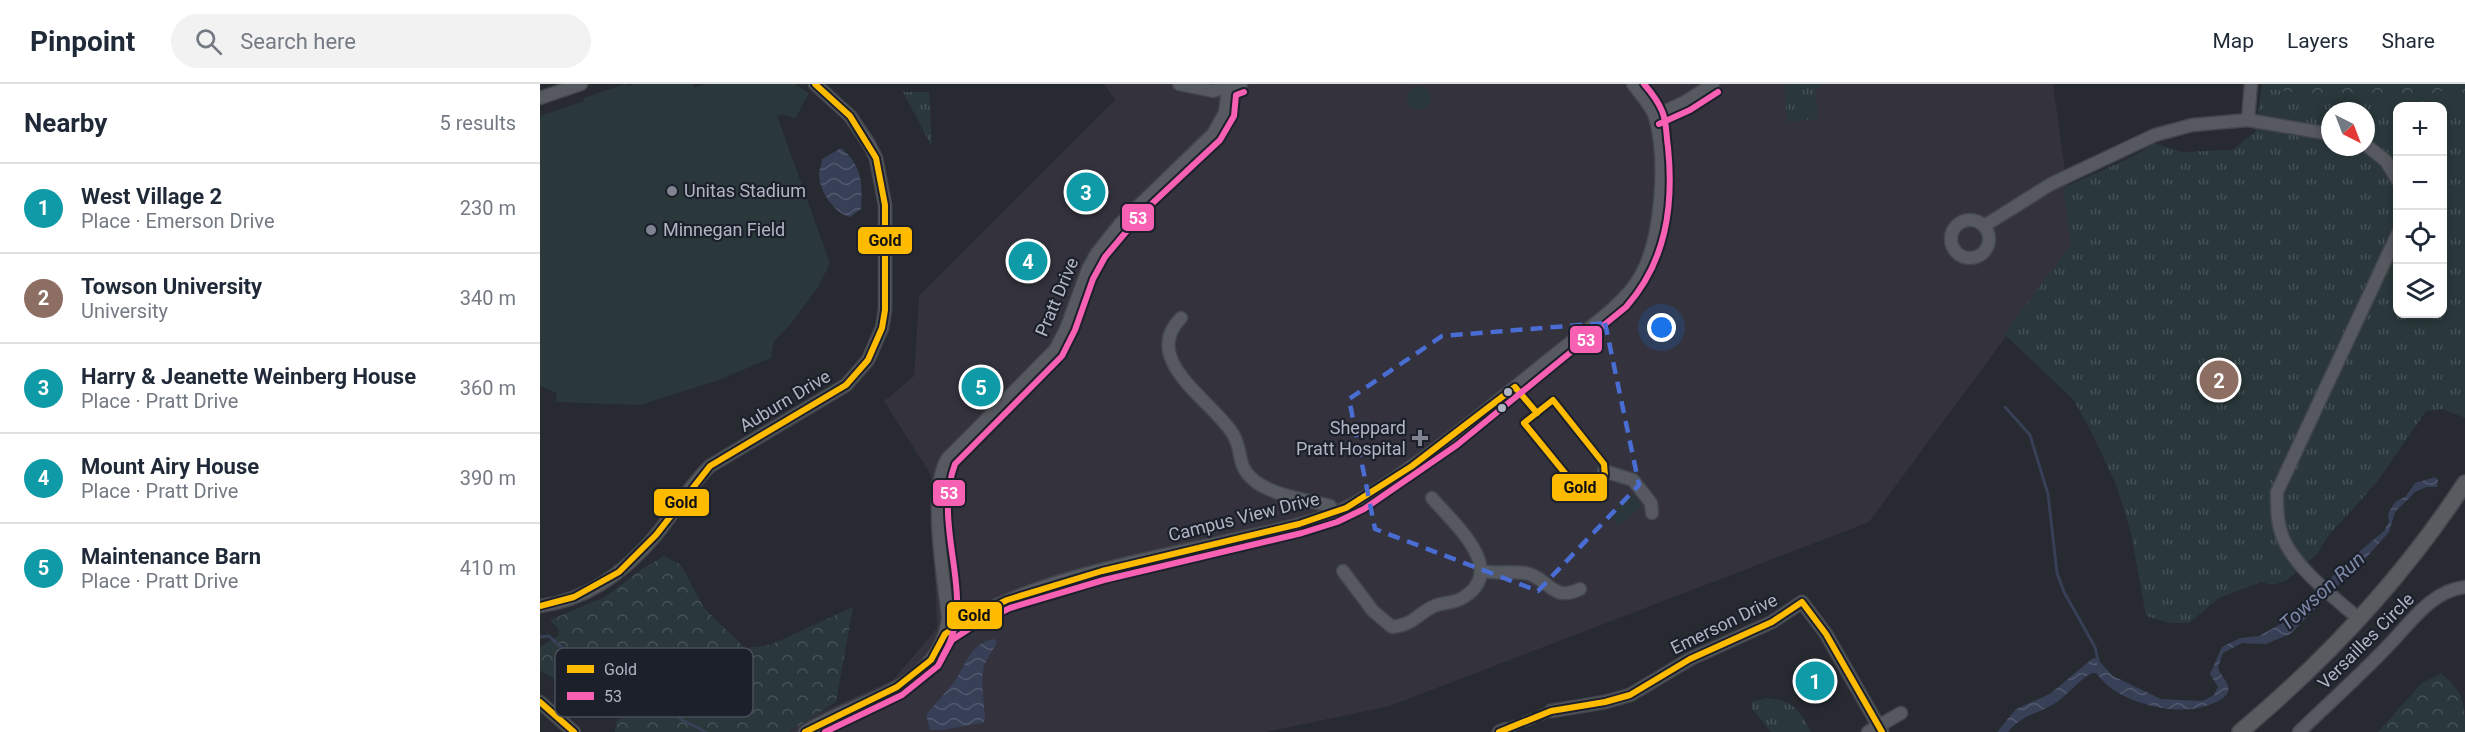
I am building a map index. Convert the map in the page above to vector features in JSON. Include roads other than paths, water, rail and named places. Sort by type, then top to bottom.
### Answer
[{"type":"main road","points":[[2240,732],[2310,670],[2359,619],[2412,558],[2463,492]]},
{"type":"street","points":[[540,98],[581,84]]},
{"type":"street","name":"Auburn Drive","points":[[540,606],[573,599],[611,577],[655,536],[699,477],[710,466],[846,385],[868,360],[875,348],[885,310],[885,206],[880,175],[876,158],[862,132],[850,116],[815,84]]},
{"type":"street","points":[[1179,84],[1202,90],[1228,89],[1241,84]]},
{"type":"street","points":[[1633,84],[1655,116],[1685,102],[1713,84]]},
{"type":"street","points":[[2248,120],[2251,84]]},
{"type":"street","name":"Pratt Drive","points":[[945,634],[948,618],[938,502],[942,467],[953,453],[1055,350],[1088,269],[1097,253],[1120,224],[1213,134],[1225,112],[1228,89]]},
{"type":"street","name":"Campus View Drive","points":[[805,732],[883,695],[912,677],[930,660],[945,634],[981,612],[1033,591],[1102,571],[1280,529],[1334,513],[1371,494],[1444,443],[1629,292],[1647,263],[1659,210],[1660,154],[1655,116]]},
{"type":"street","points":[[1984,226],[2051,183],[2155,135],[2192,125],[2248,120],[2321,132]]},
{"type":"street","points":[[2375,152],[2386,161],[2393,174]]},
{"type":"street","points":[[2359,619],[2308,574],[2287,546],[2277,516],[2277,492],[2393,241]]},
{"type":"street","points":[[1181,318],[1171,330],[1169,337],[1171,360],[1187,383],[1233,434],[1241,463],[1247,474],[1272,490],[1330,506],[1334,513]]},
{"type":"street","points":[[1604,471],[1633,480],[1651,503],[1652,513]]},
{"type":"street","points":[[1343,571],[1373,611],[1392,627],[1404,626],[1434,605],[1462,599],[1473,590],[1480,581],[1482,571],[1476,553],[1432,498]]},
{"type":"street","points":[[1482,571],[1528,573],[1562,594],[1570,594],[1580,589]]},
{"type":"street","name":"Versailles Circle","points":[[2299,732],[2386,648],[2419,612],[2440,596],[2465,586]]},
{"type":"street","name":"Emerson Drive","points":[[1551,711],[1605,702],[1630,695],[1690,659],[1772,622],[1802,602],[1826,634],[1876,730]]},
{"type":"street","points":[[540,702],[555,715]]},
{"type":"street","points":[[1876,730],[1901,713]]},
{"type":"street","points":[[557,717],[574,732]]},
{"type":"water","points":[[841,148],[853,161],[860,175],[861,209],[850,217],[838,211],[828,200],[820,181],[819,172],[822,159]]},
{"type":"water","name":"Towson Run","points":[[2435,477],[2438,480],[2437,487],[2426,487],[2415,492],[2395,512],[2389,532],[2290,634],[2266,644],[2242,643],[2223,653],[2218,667],[2226,682],[2228,692],[2220,700],[2186,710],[2159,708],[2122,695],[2108,686],[2096,673],[2092,673],[2057,702],[2024,718],[2008,732],[1997,732],[2016,709],[2050,694],[2093,658],[2097,659],[2113,676],[2161,699],[2203,701],[2214,695],[2218,687],[2210,674],[2222,647],[2240,638],[2259,636],[2290,619],[2347,562],[2385,530],[2389,521],[2388,514],[2395,502],[2406,496],[2415,483]]},
{"type":"water","points":[[994,639],[997,642],[984,665],[982,679],[985,720],[983,723],[930,730],[926,715],[954,682],[974,650],[979,645]]},
{"type":"waterway","points":[[2005,407],[2030,435],[2048,494],[2057,573],[2064,592],[2095,647],[2099,665]]},
{"type":"waterway","points":[[540,637],[549,636],[564,648]]},
{"type":"waterway","points":[[679,717],[706,732]]},
{"type":"tunnel","points":[[1506,729],[1551,711]]},
{"type":"place","name":"Unitas Stadium","points":[[672,191]]},
{"type":"place","name":"Harry & Jeanette Weinberg House","points":[[1086,192]]},
{"type":"place","name":"Minnegan Field","points":[[651,230]]},
{"type":"place","name":"Mount Airy House","points":[[1028,261]]},
{"type":"place","name":"Towson University","points":[[2219,380]]},
{"type":"place","name":"Maintenance Barn","points":[[981,387]]},
{"type":"place","name":"Sheppard Pratt Hospital","points":[[1420,438]]},
{"type":"place","name":"West Village 2","points":[[1815,681]]}]
